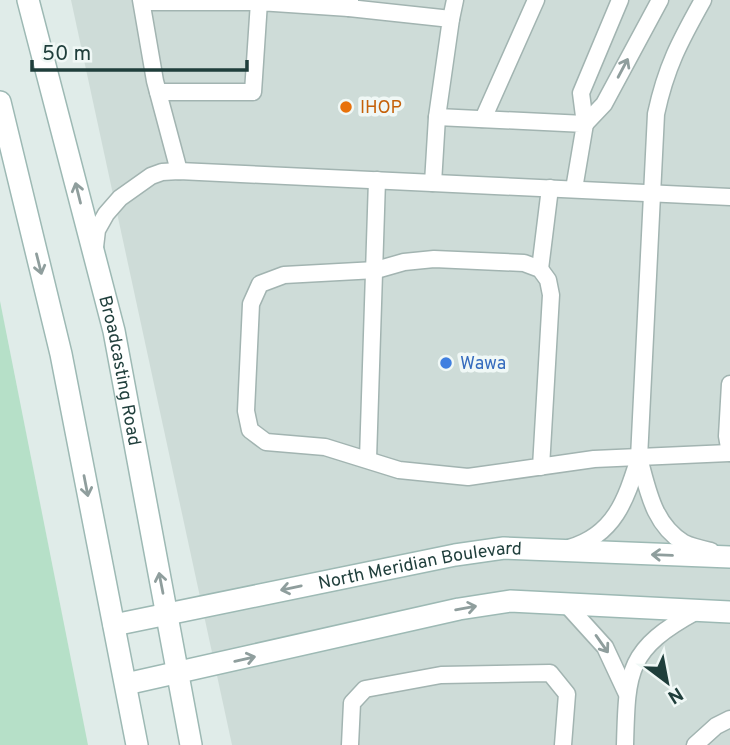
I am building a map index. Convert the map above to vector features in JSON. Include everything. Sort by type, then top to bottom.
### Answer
[{"type":"main road","name":"Broadcasting Road","points":[[28,0],[114,331],[191,745]]},
{"type":"main road","points":[[0,102],[61,354],[137,745]]},
{"type":"main road","name":"North Meridian Boulevard","points":[[114,625],[455,555],[504,548],[730,557]]},
{"type":"main road","points":[[126,684],[459,609],[510,601],[730,612]]},
{"type":"lane","points":[[433,183],[437,117],[455,0]]},
{"type":"lane","points":[[483,119],[536,0]]},
{"type":"lane","points":[[574,189],[585,124],[581,93],[620,0]]},
{"type":"lane","points":[[437,117],[585,124],[604,104],[660,0]]},
{"type":"lane","points":[[559,550],[582,544],[599,534],[614,518],[626,499],[639,458],[656,114],[663,81],[675,50],[703,0]]},
{"type":"lane","points":[[179,171],[158,92],[142,1],[350,4],[451,19]]},
{"type":"lane","points":[[158,92],[253,92],[258,2]]},
{"type":"lane","points":[[94,256],[97,230],[106,214],[120,198],[151,176],[162,172],[730,197]]},
{"type":"lane","points":[[368,458],[377,180]]},
{"type":"lane","points":[[540,270],[550,188]]},
{"type":"lane","points":[[541,467],[551,295],[548,280],[540,270],[524,263],[434,259],[404,262],[376,270],[284,275],[260,284],[251,304],[247,397],[250,430],[266,442],[325,447],[368,458],[399,470],[468,477],[541,467],[594,459],[730,453],[727,436],[730,384]]},
{"type":"lane","points":[[639,458],[651,502],[661,522],[685,543],[730,557]]},
{"type":"lane","points":[[566,604],[605,647],[626,692]]},
{"type":"lane","points":[[625,745],[626,692],[636,660],[651,641],[669,626],[698,611]]},
{"type":"lane","points":[[350,745],[352,703],[365,689],[441,675],[550,673],[567,694],[563,745]]},
{"type":"lane","points":[[695,745],[716,726],[730,719]]},
{"type":"shaded area","points":[[71,0],[730,0],[730,745],[232,745]]},
{"type":"green space","points":[[0,301],[88,745],[0,745]]},
{"type":"place","name":"IHOP","points":[[346,107]]},
{"type":"place","name":"Wawa","points":[[446,363]]}]
